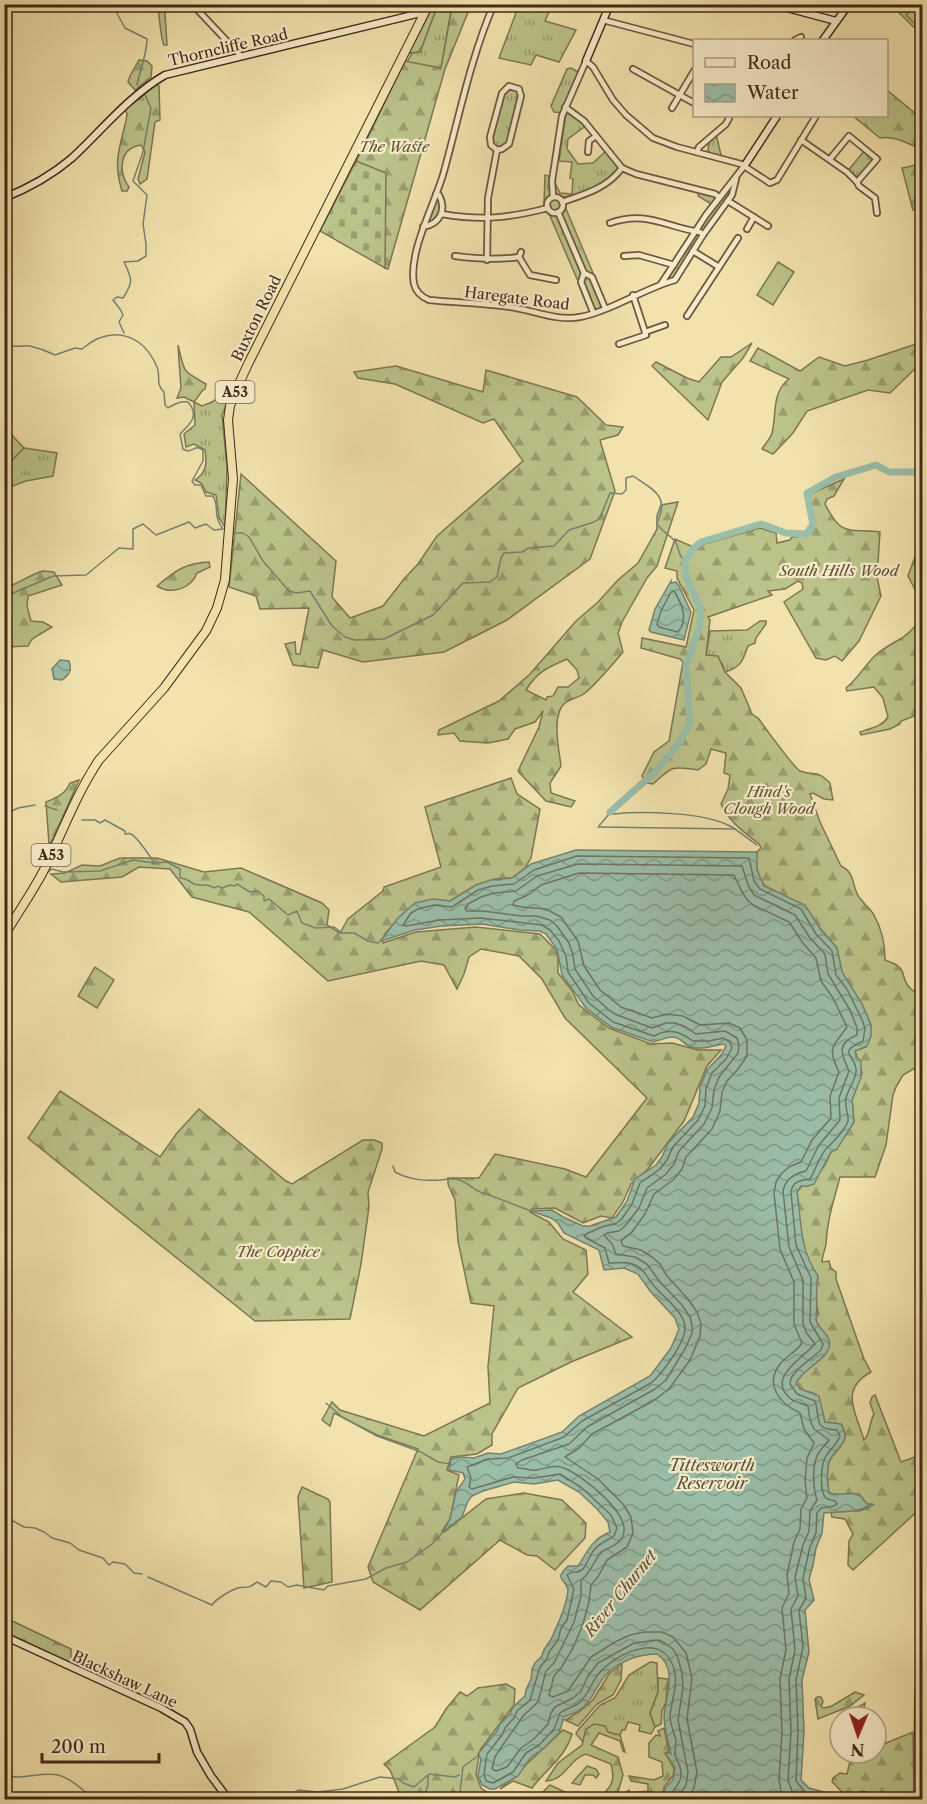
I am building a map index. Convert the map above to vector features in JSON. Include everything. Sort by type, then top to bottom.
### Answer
[{"type":"highway","name":"Buxton Road","points":[[4,936],[47,863],[71,808],[99,760],[164,688],[206,631],[217,608],[225,580],[233,479],[228,420],[230,406],[249,362],[427,8]]},
{"type":"street","points":[[192,4],[241,56]]},
{"type":"street","points":[[423,226],[436,194],[478,42],[494,4]]},
{"type":"street","points":[[553,197],[552,178],[562,116],[610,4]]},
{"type":"street","points":[[772,4],[836,21]]},
{"type":"street","points":[[825,39],[849,4]]},
{"type":"street","name":"Thorncliffe Road","points":[[4,198],[41,181],[70,159],[142,91],[165,75],[412,15],[427,8]]},
{"type":"street","points":[[412,15],[420,21]]},
{"type":"street","points":[[603,20],[693,44]]},
{"type":"street","points":[[797,39],[801,37]]},
{"type":"street","points":[[586,61],[613,100],[644,132],[664,143],[745,165],[767,181],[774,183],[815,117]]},
{"type":"street","points":[[633,69],[693,102]]},
{"type":"street","points":[[672,108],[693,73]]},
{"type":"street","points":[[512,86],[520,92],[519,105],[509,144],[497,150],[490,141],[497,109],[504,89],[512,86]]},
{"type":"street","points":[[565,107],[584,121],[622,168],[719,197]]},
{"type":"street","points":[[697,152],[699,147],[726,123],[729,117]]},
{"type":"street","points":[[661,284],[695,231],[719,197],[736,179],[776,117]]},
{"type":"street","points":[[587,148],[596,136]]},
{"type":"street","points":[[830,159],[849,136],[877,159],[858,182]]},
{"type":"street","points":[[801,140],[830,159],[875,198],[877,213]]},
{"type":"street","points":[[487,260],[491,174],[497,150]]},
{"type":"street","points":[[562,202],[601,188],[622,168]]},
{"type":"street","points":[[669,273],[671,279],[677,278],[728,201],[736,179]]},
{"type":"street","points":[[727,188],[732,189],[733,192]]},
{"type":"street","points":[[423,226],[434,224],[442,214],[442,201],[436,194]]},
{"type":"street","points":[[553,197],[557,197],[563,207],[553,213],[547,203],[553,197]]},
{"type":"street","points":[[728,201],[768,226]]},
{"type":"street","points":[[442,214],[488,219],[511,217],[548,208]]},
{"type":"street","points":[[558,212],[584,273],[592,277],[605,308]]},
{"type":"street","points":[[610,223],[633,217],[704,235]]},
{"type":"street","points":[[747,229],[754,218]]},
{"type":"street","name":"Haregate Road","points":[[423,226],[416,254],[414,285],[419,294],[429,300],[511,307],[559,318],[577,317],[677,278]]},
{"type":"street","points":[[687,316],[738,238]]},
{"type":"street","points":[[693,251],[719,267]]},
{"type":"street","points":[[455,256],[487,260],[520,254],[530,275],[556,280]]},
{"type":"street","points":[[624,256],[639,255],[674,265]]},
{"type":"street","points":[[584,273],[581,282],[593,312]]},
{"type":"street","points":[[619,344],[646,335],[633,295]]},
{"type":"street","points":[[645,332],[665,325]]},
{"type":"street","name":"Blackshaw Lane","points":[[4,1636],[161,1708],[185,1722],[197,1752],[228,1799]]},
{"type":"street","points":[[917,1800],[918,1694],[922,1660]]},
{"type":"green space","points":[[163,4],[167,5],[165,14],[167,45],[163,42],[158,7]]},
{"type":"green space","name":"The Waste","points":[[441,5],[471,5],[445,69],[388,269],[385,268],[338,199],[405,61],[441,68],[452,7]]},
{"type":"green space","points":[[519,5],[552,5],[545,21],[576,30],[559,62],[536,55],[531,65],[499,58]]},
{"type":"green space","points":[[891,5],[922,5],[922,35]]},
{"type":"green space","points":[[918,5],[922,5],[922,31],[906,15]]},
{"type":"green space","points":[[433,6],[437,7],[420,52],[409,53]]},
{"type":"green space","points":[[442,6],[452,6],[441,69],[407,62],[412,53],[420,52],[437,7],[440,11],[448,12],[447,8]]},
{"type":"green space","points":[[139,60],[147,61],[152,66],[151,77],[135,90],[128,82]]},
{"type":"green space","points":[[571,68],[580,73],[563,113],[554,112],[551,106],[567,69]]},
{"type":"green space","points":[[157,84],[159,86],[160,120],[155,122],[147,179],[140,184],[138,179],[145,152],[141,145],[134,147],[128,151],[123,162],[123,175],[129,187],[127,191],[122,191],[117,164],[126,121],[125,110]]},
{"type":"green space","points":[[508,88],[517,90],[520,96],[508,143],[499,148],[493,144],[491,137],[503,93]]},
{"type":"green space","points":[[888,91],[916,114],[922,107],[922,150],[896,139],[880,138],[854,117],[888,117]]},
{"type":"green space","points":[[572,110],[587,125],[568,139],[567,149],[578,164],[593,163],[607,150],[622,168],[601,188],[560,198],[593,273],[577,279],[550,216],[547,203],[544,204],[545,175],[552,177],[560,193],[572,194],[573,179],[570,178],[572,162],[559,161],[566,115]]},
{"type":"green space","points":[[716,134],[722,159],[712,156],[708,150],[709,140]]},
{"type":"green space","points":[[865,150],[877,159],[857,182],[847,172]]},
{"type":"green space","points":[[356,161],[386,173],[385,268],[320,231]]},
{"type":"green space","points":[[922,164],[922,212],[913,210],[902,168]]},
{"type":"green space","points":[[729,188],[733,192],[677,278],[671,279],[669,273],[713,205],[698,196],[700,190],[719,196]]},
{"type":"green space","points":[[436,194],[442,201],[440,218],[423,227]]},
{"type":"green space","points":[[778,262],[794,272],[773,305],[757,295]]},
{"type":"green space","points":[[585,275],[590,276],[602,304],[599,309],[593,308],[582,282]]},
{"type":"green space","points":[[752,343],[743,358],[722,382],[708,420],[652,366],[656,362],[699,382],[721,357],[731,357]]},
{"type":"green space","points":[[922,344],[922,362],[890,393],[868,390],[807,411],[793,433],[773,454],[762,449],[772,433],[779,391],[789,379],[750,361],[758,348],[800,371],[819,357],[845,366]]},
{"type":"green space","points":[[178,345],[185,370],[206,384],[205,389],[194,402],[184,397],[177,398],[181,388]]},
{"type":"green space","points":[[396,366],[483,392],[486,370],[577,397],[606,425],[623,427],[618,435],[600,440],[615,491],[590,559],[507,620],[444,652],[363,662],[323,650],[318,668],[293,665],[285,644],[295,642],[296,654],[300,654],[309,608],[260,609],[256,596],[229,587],[241,474],[336,561],[332,597],[350,618],[383,606],[418,564],[437,536],[523,461],[494,419],[483,423],[395,384],[358,378],[354,372]]},
{"type":"green space","points":[[235,384],[222,415],[227,467],[225,527],[219,518],[216,495],[206,492],[201,483],[195,480],[202,474],[205,467],[205,450],[194,444],[186,447],[184,434],[195,425],[194,402],[202,406],[212,402]]},
{"type":"green space","points":[[8,431],[24,448],[5,467],[5,444]]},
{"type":"green space","points":[[24,448],[57,453],[53,476],[26,481],[5,489],[5,467]]},
{"type":"green space","points":[[844,479],[834,496],[827,499],[825,504],[831,515],[841,527],[880,532],[877,577],[881,596],[859,641],[842,661],[835,656],[826,660],[816,658],[784,602],[803,589],[802,583],[798,581],[785,589],[768,591],[772,595],[708,617],[710,620],[706,655],[718,656],[725,672],[741,688],[752,714],[758,718],[797,768],[805,773],[818,774],[830,783],[833,800],[810,794],[820,822],[841,866],[849,872],[859,897],[877,920],[885,960],[898,966],[907,984],[922,998],[922,1064],[903,1075],[896,1087],[886,1145],[875,1177],[840,1177],[829,1218],[822,1260],[822,1262],[829,1261],[831,1268],[836,1272],[836,1279],[864,1359],[871,1372],[861,1379],[852,1395],[854,1412],[864,1440],[874,1414],[870,1403],[875,1395],[901,1462],[922,1457],[922,1507],[853,1570],[848,1565],[849,1541],[853,1534],[845,1519],[832,1517],[831,1513],[846,1510],[859,1511],[872,1504],[867,1504],[859,1494],[843,1496],[829,1493],[828,1466],[845,1439],[844,1430],[841,1424],[825,1422],[816,1394],[800,1389],[796,1383],[802,1373],[824,1356],[827,1336],[820,1329],[816,1320],[818,1312],[815,1294],[818,1276],[802,1244],[797,1192],[802,1186],[808,1186],[854,1122],[852,1100],[862,1073],[855,1051],[866,1047],[871,1025],[862,1004],[842,973],[837,948],[815,922],[777,892],[765,886],[760,879],[756,866],[757,852],[761,848],[759,844],[742,831],[721,804],[728,789],[730,775],[724,773],[726,753],[711,749],[706,764],[698,770],[673,769],[653,784],[647,783],[642,776],[654,752],[669,741],[683,662],[680,659],[641,648],[642,638],[686,647],[694,610],[677,578],[677,571],[665,568],[675,539],[698,549],[704,544],[760,528],[776,533],[777,543],[790,540],[792,537],[805,536],[814,526],[810,511],[812,511],[810,494]]},
{"type":"green space","points":[[678,502],[657,566],[647,578],[622,622],[618,633],[623,652],[585,693],[565,703],[558,715],[557,733],[561,766],[550,783],[551,793],[575,801],[571,807],[546,801],[518,771],[539,727],[543,711],[535,722],[515,729],[508,739],[488,743],[460,741],[454,733],[438,735],[439,730],[499,701],[530,674],[576,621],[638,563],[657,529],[657,516],[661,505]],"holes":[[[567,659],[577,670],[579,678],[568,687],[558,687],[553,696],[547,697],[546,700],[526,690],[544,671]]]},
{"type":"green space","points":[[922,538],[922,603],[908,576]]},
{"type":"green space","points":[[209,562],[210,567],[197,573],[185,587],[168,590],[157,586],[181,569],[193,564]]},
{"type":"green space","points":[[43,571],[54,572],[62,585],[28,596],[27,606],[31,621],[43,622],[52,627],[32,639],[28,646],[5,647],[5,588]]},
{"type":"green space","points":[[922,618],[922,713],[901,721],[900,724],[890,729],[861,735],[860,732],[879,725],[888,717],[883,698],[874,687],[847,691],[846,688],[878,653],[905,636]]},
{"type":"green space","points":[[760,621],[766,621],[766,624],[755,643],[748,646],[738,666],[725,672],[722,663],[706,656],[710,631],[747,630]]},
{"type":"green space","points":[[511,778],[517,794],[540,809],[531,858],[525,868],[512,878],[495,879],[476,885],[450,901],[430,900],[410,907],[386,933],[383,943],[416,932],[476,927],[540,934],[555,949],[558,957],[558,973],[571,989],[579,1005],[609,1028],[651,1044],[672,1043],[698,1050],[721,1050],[707,1066],[684,1121],[648,1169],[631,1184],[612,1218],[601,1216],[583,1223],[555,1208],[532,1209],[530,1212],[549,1222],[563,1239],[586,1250],[588,1274],[573,1292],[632,1337],[571,1362],[518,1388],[492,1434],[492,1445],[477,1454],[451,1457],[447,1470],[459,1475],[450,1519],[442,1531],[444,1532],[486,1499],[524,1493],[562,1500],[586,1523],[585,1538],[555,1570],[537,1556],[527,1555],[500,1540],[420,1610],[373,1582],[368,1567],[418,1449],[377,1435],[334,1413],[330,1426],[322,1420],[332,1402],[340,1410],[424,1436],[490,1403],[488,1367],[494,1306],[471,1303],[458,1241],[455,1200],[448,1184],[448,1178],[479,1178],[495,1154],[565,1169],[586,1177],[647,1098],[565,1018],[542,979],[519,956],[481,949],[469,957],[457,989],[444,965],[421,961],[328,981],[249,912],[192,897],[170,869],[139,867],[122,877],[61,882],[51,874],[65,873],[82,865],[100,866],[120,858],[157,858],[204,872],[241,868],[322,903],[329,910],[327,925],[340,933],[348,919],[383,891],[384,887],[441,867],[425,807]]},
{"type":"green space","points":[[79,780],[49,844],[46,802],[63,793],[70,783]]},
{"type":"green space","points":[[95,967],[114,980],[97,1008],[78,996]]},
{"type":"green space","name":"The Coppice","points":[[60,1091],[160,1157],[177,1133],[199,1109],[292,1184],[363,1140],[382,1143],[368,1192],[369,1207],[361,1264],[350,1319],[255,1321],[28,1138]]},
{"type":"green space","points":[[302,1487],[330,1502],[332,1582],[304,1588],[298,1497]]},
{"type":"green space","points":[[6,1618],[71,1649],[71,1663],[5,1632]]},
{"type":"green space","points":[[650,1662],[657,1663],[658,1692],[650,1713],[655,1727],[651,1734],[639,1731],[640,1725],[628,1722],[620,1735],[586,1729],[583,1742],[576,1734],[578,1730],[600,1705],[615,1698],[629,1675]]},
{"type":"green space","points":[[622,1664],[621,1680],[613,1695],[597,1704],[578,1726],[565,1720],[593,1700],[609,1674]]},
{"type":"green space","points":[[658,1678],[668,1679],[661,1724],[655,1727],[650,1713],[658,1692]]},
{"type":"green space","points":[[506,1684],[515,1689],[514,1705],[480,1750],[476,1774],[481,1788],[491,1795],[480,1799],[467,1795],[465,1799],[402,1799],[390,1770],[384,1764],[435,1727],[460,1692],[467,1696],[478,1688]]},
{"type":"green space","points":[[855,1692],[864,1695],[851,1705],[834,1705]]},
{"type":"green space","points":[[817,1697],[821,1697],[823,1702],[821,1706],[828,1707],[828,1715],[818,1719],[815,1699]]},
{"type":"green space","points":[[594,1724],[605,1726],[608,1732],[620,1735],[625,1752],[620,1741],[599,1733],[591,1745],[618,1757],[623,1775],[616,1799],[611,1799],[606,1791],[613,1779],[611,1764],[586,1754],[575,1760],[558,1777],[546,1781],[558,1763],[582,1745],[586,1729]]},
{"type":"green space","points":[[664,1728],[669,1751],[665,1753],[674,1768],[673,1776],[664,1787],[663,1794],[657,1800],[647,1799],[648,1794],[637,1800],[623,1794],[629,1790],[631,1793],[648,1791],[648,1784],[631,1781],[629,1776],[654,1780],[663,1776],[662,1762],[649,1757],[649,1743],[656,1735],[660,1736],[658,1731]]},
{"type":"green space","points":[[563,1730],[572,1734],[565,1750],[532,1788],[513,1781],[500,1789]]},
{"type":"green space","points":[[913,1732],[914,1799],[862,1799],[870,1795],[868,1792],[861,1791],[859,1795],[852,1795],[850,1798],[832,1782],[833,1778],[840,1773],[847,1774],[849,1765],[888,1765],[888,1742]]},
{"type":"green space","points":[[587,1766],[596,1769],[599,1774],[596,1778],[593,1775],[585,1775],[580,1785],[572,1783]]},
{"type":"green space","points":[[550,1785],[580,1799],[536,1799]]},
{"type":"water","points":[[671,581],[671,583],[676,582],[679,586],[691,612],[684,640],[649,630],[655,609]]},
{"type":"water","points":[[60,660],[69,661],[70,667],[69,674],[62,680],[54,679],[52,669]]},
{"type":"water","name":"Tittesworth Reservoir","points":[[576,850],[757,852],[757,870],[764,886],[805,905],[821,930],[837,948],[842,972],[862,1004],[871,1025],[871,1036],[867,1046],[855,1051],[856,1057],[861,1061],[861,1077],[852,1100],[854,1122],[837,1149],[831,1152],[814,1184],[801,1186],[797,1192],[804,1246],[818,1276],[816,1320],[828,1337],[829,1346],[822,1358],[804,1372],[796,1383],[800,1389],[819,1396],[825,1422],[841,1424],[844,1430],[845,1439],[828,1466],[829,1493],[859,1494],[867,1504],[873,1505],[855,1511],[824,1513],[822,1533],[809,1579],[814,1600],[805,1610],[809,1652],[802,1680],[804,1731],[801,1780],[809,1788],[835,1795],[830,1799],[659,1799],[673,1780],[675,1768],[666,1754],[668,1752],[671,1754],[664,1717],[669,1683],[668,1667],[657,1654],[633,1658],[610,1670],[587,1703],[579,1710],[564,1717],[559,1733],[531,1757],[518,1776],[495,1789],[490,1789],[482,1785],[478,1775],[481,1759],[478,1754],[513,1707],[525,1696],[532,1669],[542,1656],[560,1619],[568,1589],[561,1578],[562,1574],[568,1566],[578,1566],[595,1542],[610,1532],[608,1522],[597,1509],[579,1492],[558,1480],[534,1484],[514,1482],[483,1491],[472,1496],[462,1517],[443,1532],[450,1519],[456,1492],[465,1479],[463,1473],[449,1470],[451,1459],[474,1458],[488,1453],[501,1454],[562,1432],[579,1416],[650,1376],[671,1348],[679,1329],[675,1318],[638,1274],[624,1268],[604,1270],[599,1250],[564,1233],[558,1223],[551,1218],[531,1211],[552,1210],[583,1226],[590,1226],[616,1217],[627,1201],[635,1179],[656,1165],[668,1143],[693,1117],[699,1103],[700,1087],[707,1070],[726,1046],[723,1044],[697,1048],[672,1037],[653,1042],[611,1027],[586,1008],[562,975],[557,949],[546,934],[540,931],[482,924],[441,926],[415,930],[382,941],[382,939],[398,918],[415,903],[433,899],[450,901],[476,885],[491,880],[512,878],[531,864]]},
{"type":"waterway","points":[[112,4],[125,28],[147,39],[137,85]]},
{"type":"waterway","points":[[124,333],[119,322],[123,315],[113,300],[117,297],[123,298],[129,288],[130,276],[124,262],[138,261],[146,256],[143,224],[147,195],[133,181],[143,152],[151,108],[145,95]]},
{"type":"waterway","points":[[4,343],[30,346],[55,355],[75,348],[82,349],[93,341],[114,335],[124,336],[143,346],[157,367],[165,405],[168,408],[180,402],[188,402],[192,407],[192,420],[180,434],[183,449],[203,450],[203,461],[192,481],[195,485],[201,485],[206,496],[213,496],[218,520],[223,529],[214,530],[206,524],[195,528],[189,522],[156,535],[143,524],[133,529],[133,549],[119,548],[86,575],[53,576],[4,597]]},
{"type":"waterway","name":"River Churnet","points":[[610,812],[655,772],[680,742],[690,723],[686,665],[699,629],[701,615],[700,607],[686,576],[685,561],[693,549],[701,542],[761,524],[786,533],[806,534],[813,525],[807,493],[836,477],[876,465],[889,472],[922,472]]},
{"type":"waterway","points":[[234,533],[243,533],[249,537],[263,561],[289,591],[297,593],[310,591],[332,626],[345,637],[355,640],[384,639],[433,615],[463,583],[490,582],[497,577],[504,553],[554,546],[569,530],[600,518],[610,493],[622,494],[626,490],[626,478],[633,476],[658,495],[662,506],[657,523],[674,540],[685,561]]},
{"type":"waterway","points":[[4,815],[18,808],[35,805]]},
{"type":"waterway","points":[[45,806],[57,810]]},
{"type":"waterway","points":[[613,814],[656,813],[705,818],[730,826],[757,845]]},
{"type":"waterway","name":"River Churnet","points":[[599,826],[609,814]]},
{"type":"waterway","points":[[45,874],[52,869],[63,872],[100,871],[133,860],[154,863],[140,842],[131,834],[125,834],[125,831],[105,820],[100,823],[95,820],[82,820]]},
{"type":"waterway","points":[[598,827],[735,829]]},
{"type":"waterway","points":[[154,863],[167,862],[180,869],[180,878],[197,885],[222,888],[237,884],[250,892],[258,891],[264,896],[264,901],[269,899],[288,915],[297,911],[302,923],[316,928],[334,927],[342,933],[354,933],[368,941],[378,943],[382,939]]},
{"type":"waterway","points":[[24,911],[28,904]]},
{"type":"waterway","points":[[393,1166],[395,1172],[412,1178],[460,1180],[478,1191],[531,1211]]},
{"type":"waterway","points":[[326,1403],[342,1417],[377,1436],[421,1452],[438,1462],[451,1464]]},
{"type":"waterway","points":[[4,1516],[24,1527],[35,1528],[52,1538],[70,1543],[79,1550],[103,1558],[109,1565],[113,1562],[125,1564],[134,1573],[142,1574]]},
{"type":"waterway","points":[[148,1577],[212,1605],[232,1591],[249,1587],[257,1582],[266,1587],[271,1581],[281,1582],[288,1587],[297,1585],[324,1590],[328,1586],[366,1579],[386,1568],[407,1562],[432,1544],[443,1532]]},
{"type":"waterway","name":"River Churnet","points":[[459,1800],[463,1767],[479,1755]]},
{"type":"waterway","points":[[429,1774],[455,1777],[459,1775]]},
{"type":"waterway","name":"River Churnet","points":[[4,1775],[11,1777],[58,1775],[72,1782],[94,1800]]},
{"type":"waterway","name":"River Churnet","points":[[287,1800],[298,1790],[318,1792],[343,1789],[380,1777],[399,1779],[414,1787],[428,1775],[428,1785],[423,1800]]},
{"type":"waterway","name":"River Churnet","points":[[232,1800],[251,1800]]},
{"type":"park label","name":"South Hills Wood","points":[[839,570]]},
{"type":"park label","name":"Hind's Clough Wood","points":[[769,800]]}]
